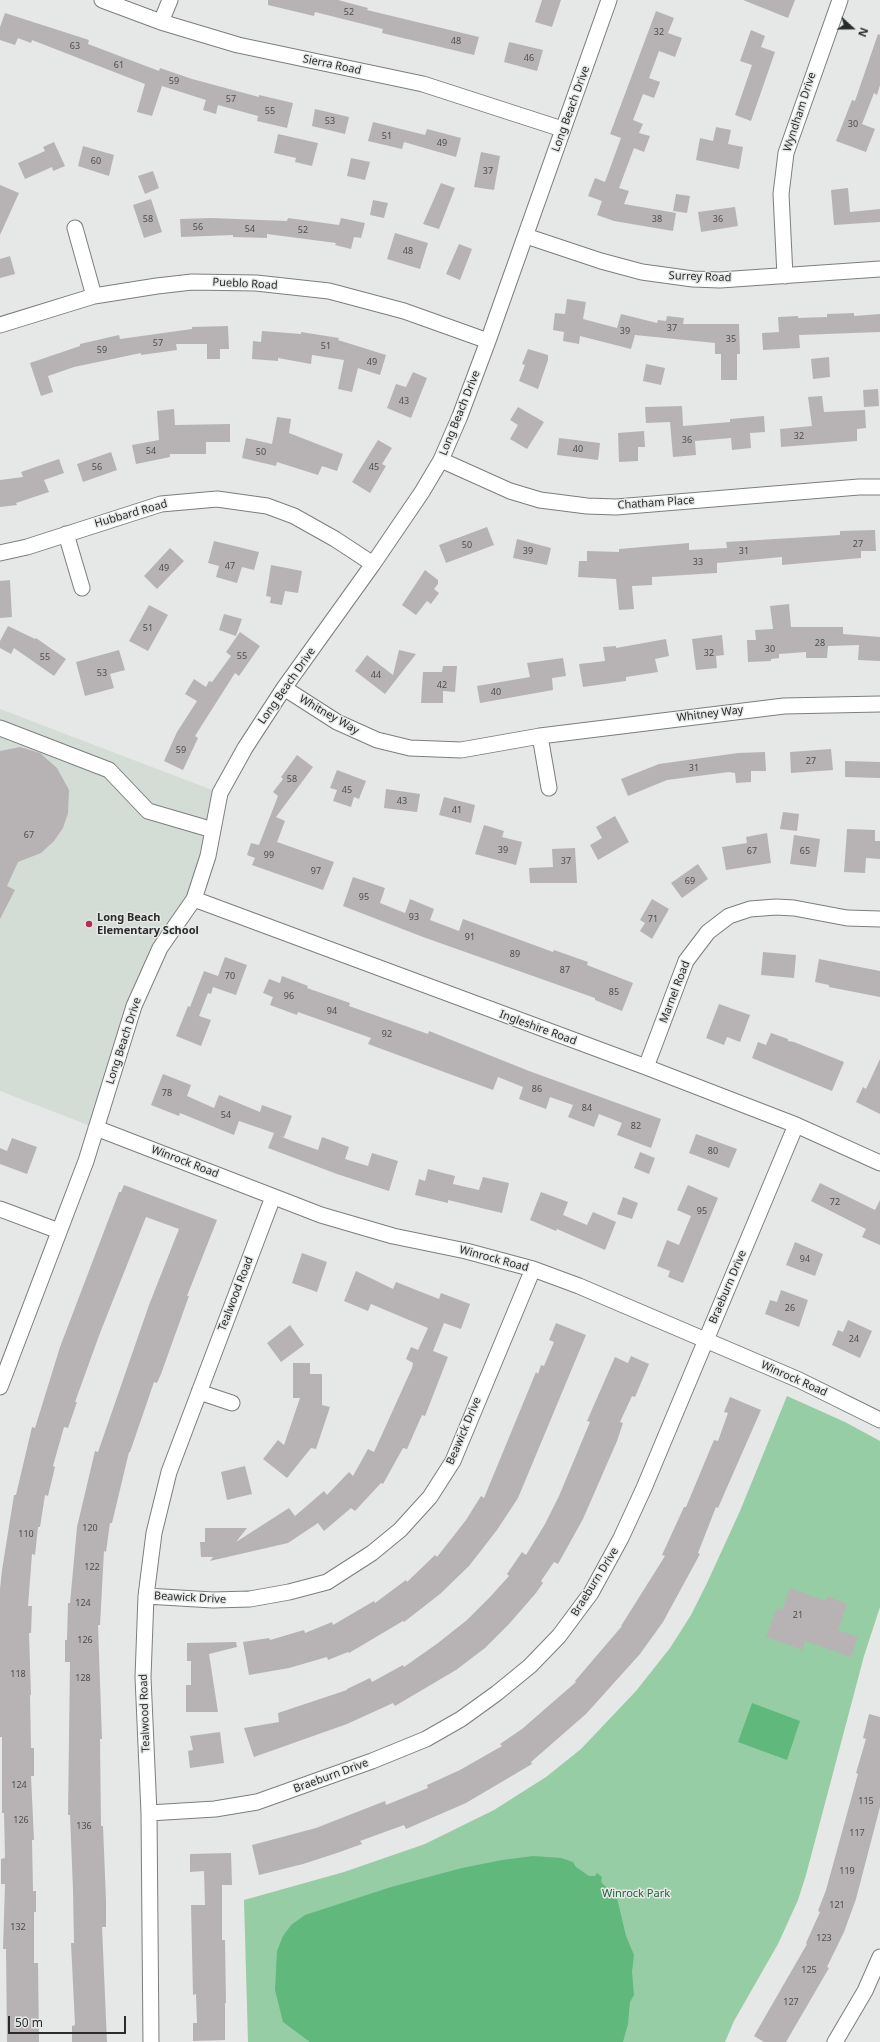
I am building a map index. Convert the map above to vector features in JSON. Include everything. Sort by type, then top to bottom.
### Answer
[{"type":"street","name":"Sierra Road","points":[[102,0],[161,22],[238,45],[423,84],[562,129]]},
{"type":"street","points":[[161,22],[170,0]]},
{"type":"street","name":"Long Beach Drive","points":[[0,1387],[86,1161],[134,1006],[160,948],[194,899],[208,856],[220,793],[245,748],[284,688],[373,564],[422,492],[441,460],[460,416],[488,341],[526,236],[562,129],[610,0]]},
{"type":"street","name":"Wyndham Drive","points":[[785,276],[781,194],[786,153],[840,0]]},
{"type":"street","points":[[75,228],[94,296]]},
{"type":"street","name":"Surrey Road","points":[[526,236],[601,261],[642,272],[664,276],[720,280],[880,270]]},
{"type":"street","name":"Pueblo Road","points":[[0,325],[94,296],[192,282],[271,285],[329,291],[404,311],[488,341]]},
{"type":"street","name":"Chatham Place","points":[[441,460],[510,491],[540,500],[587,506],[616,507],[859,487],[880,487]]},
{"type":"street","name":"Hubbard Road","points":[[0,553],[27,547],[161,504],[217,499],[267,506],[294,516],[335,539],[373,564]]},
{"type":"street","points":[[66,534],[82,588]]},
{"type":"street","name":"Whitney Way","points":[[284,688],[354,731],[376,740],[410,748],[461,750],[540,736],[784,706],[880,704]]},
{"type":"street","points":[[0,728],[109,770],[148,811],[213,830]]},
{"type":"street","points":[[540,736],[549,788]]},
{"type":"street","name":"Ingleshire Road","points":[[194,899],[646,1067],[796,1125],[880,1163]]},
{"type":"street","name":"Marnel Road","points":[[646,1067],[686,961],[702,940],[718,923],[740,912],[776,907],[794,908],[847,918],[880,919]]},
{"type":"street","name":"Braeburn Drive","points":[[149,1813],[214,1809],[257,1802],[372,1762],[426,1739],[461,1719],[530,1666],[562,1633],[591,1593],[617,1548],[644,1488],[796,1125]]},
{"type":"street","name":"Winrock Road","points":[[96,1128],[273,1197],[366,1229],[466,1251],[533,1269],[578,1286],[800,1380],[880,1420]]},
{"type":"street","name":"Tealwood Road","points":[[151,2042],[149,1813],[143,1677],[146,1596],[154,1534],[166,1486],[273,1197]]},
{"type":"street","points":[[0,1209],[59,1231]]},
{"type":"street","name":"Beawick Drive","points":[[146,1596],[228,1600],[250,1599],[289,1592],[327,1582],[372,1553],[394,1534],[430,1497],[453,1461],[533,1269]]},
{"type":"street","points":[[200,1392],[232,1403]]},
{"type":"street","points":[[835,2042],[864,1991],[880,1957]]},
{"type":"shaded area","name":"Long Beach Elementary School","points":[[0,709],[220,793],[208,856],[160,948],[96,1128],[0,1091]]},
{"type":"shaded area","points":[[752,1703],[800,1721],[787,1760],[738,1742]]},
{"type":"shaded area","points":[[533,1856],[561,1858],[573,1862],[576,1867],[589,1876],[595,1876],[597,1873],[602,1877],[601,1882],[617,1898],[626,1936],[634,1955],[632,1972],[634,1995],[630,2002],[628,2024],[623,2042],[310,2042],[283,2022],[275,1990],[277,1951],[283,1936],[291,1925],[305,1915],[391,1887],[462,1868],[502,1860]]},
{"type":"green space","name":"Winrock Park","points":[[787,1396],[845,1422],[880,1441],[880,1607],[864,1656],[798,1900],[778,1944],[734,2021],[725,2042],[248,2042],[244,1900],[344,1872],[425,1844],[494,1810],[546,1777],[581,1749],[636,1691],[670,1648],[691,1615],[740,1511]]},
{"type":"building","points":[[268,0],[338,0],[368,8],[367,10],[479,37],[474,55],[382,33],[383,29],[315,12],[314,16],[268,5]]},
{"type":"building","points":[[542,0],[561,0],[552,27],[535,22]]},
{"type":"building","points":[[743,0],[795,0],[788,18]]},
{"type":"building","points":[[656,11],[674,18],[668,33],[682,38],[675,57],[659,51],[649,78],[660,82],[654,98],[643,94],[633,120],[643,124],[639,133],[650,136],[644,152],[634,148],[619,188],[629,191],[624,204],[676,213],[673,231],[614,221],[597,215],[602,201],[588,196],[595,178],[605,182],[621,138],[610,134]]},
{"type":"building","points":[[5,13],[89,40],[88,44],[159,71],[160,68],[192,79],[259,97],[259,95],[293,103],[287,128],[257,121],[258,116],[218,105],[216,114],[203,110],[206,100],[162,86],[152,116],[137,112],[145,84],[32,40],[31,43],[18,38],[15,45],[0,40],[0,27]]},
{"type":"building","points":[[751,30],[765,36],[761,47],[775,52],[751,121],[735,115],[752,65],[740,61]]},
{"type":"building","points":[[878,34],[880,35],[880,85],[877,95],[874,93],[862,124],[875,129],[866,152],[836,141],[852,100],[855,101]]},
{"type":"building","points":[[509,42],[543,50],[537,71],[504,62]]},
{"type":"building","points":[[315,109],[349,117],[345,134],[312,126]]},
{"type":"building","points":[[373,122],[425,135],[427,129],[461,138],[456,157],[404,142],[402,149],[368,141]]},
{"type":"building","points":[[716,127],[731,130],[728,144],[743,147],[739,169],[696,160],[700,138],[713,141]]},
{"type":"building","points":[[278,134],[318,143],[312,166],[295,162],[296,158],[274,153]]},
{"type":"building","points":[[54,142],[65,166],[53,171],[52,167],[25,179],[18,163],[45,151],[43,147]]},
{"type":"building","points":[[83,146],[114,155],[109,176],[78,166]]},
{"type":"building","points":[[481,152],[500,156],[494,190],[474,187]]},
{"type":"building","points":[[351,158],[370,162],[365,180],[347,176]]},
{"type":"building","points":[[153,171],[159,188],[145,194],[138,176]]},
{"type":"building","points":[[441,183],[455,188],[439,229],[423,224]]},
{"type":"building","points":[[0,185],[19,193],[0,235]]},
{"type":"building","points":[[848,188],[850,212],[880,209],[880,222],[834,225],[831,190]]},
{"type":"building","points":[[676,194],[690,196],[687,213],[673,211]]},
{"type":"building","points":[[151,199],[162,232],[144,238],[133,205]]},
{"type":"building","points":[[373,200],[388,203],[384,218],[370,215]]},
{"type":"building","points":[[735,207],[738,226],[701,232],[698,212]]},
{"type":"building","points":[[211,218],[287,221],[288,218],[339,225],[341,218],[365,223],[361,238],[354,237],[351,249],[335,245],[336,243],[267,234],[267,238],[233,237],[233,235],[181,237],[180,219]]},
{"type":"building","points":[[395,233],[428,243],[420,269],[387,259]]},
{"type":"building","points":[[459,244],[472,249],[460,280],[446,274]]},
{"type":"building","points":[[10,256],[15,274],[0,278],[0,259]]},
{"type":"building","points":[[567,299],[586,302],[583,319],[617,328],[621,314],[657,323],[658,320],[666,321],[667,316],[684,318],[683,324],[739,324],[740,354],[737,354],[737,380],[721,380],[721,354],[715,354],[715,343],[635,335],[631,349],[580,336],[579,344],[563,341],[564,332],[553,330],[555,313],[565,314]]},
{"type":"building","points":[[854,313],[854,316],[880,314],[880,332],[799,335],[800,348],[763,350],[762,333],[779,332],[778,317],[827,317],[827,314]]},
{"type":"building","points":[[228,326],[229,349],[220,349],[220,359],[207,359],[207,344],[176,344],[177,350],[141,355],[141,353],[74,367],[48,376],[53,392],[41,396],[30,363],[80,346],[80,344],[119,335],[120,339],[192,329],[192,327]]},
{"type":"building","points":[[262,331],[301,334],[301,332],[339,338],[338,340],[386,355],[380,375],[358,368],[352,392],[338,389],[344,360],[312,355],[311,364],[278,358],[278,361],[252,359],[253,341],[261,342]]},
{"type":"building","points":[[528,349],[548,355],[548,360],[538,389],[519,381],[525,365],[522,364]]},
{"type":"building","points":[[829,357],[830,377],[813,379],[811,359]]},
{"type":"building","points":[[646,364],[665,368],[661,385],[643,381]]},
{"type":"building","points":[[413,372],[427,378],[411,418],[387,408],[396,384],[406,387]]},
{"type":"building","points":[[878,389],[879,406],[864,407],[863,390]]},
{"type":"building","points":[[822,396],[824,412],[865,410],[866,428],[857,429],[857,441],[781,447],[780,429],[812,426],[808,397]]},
{"type":"building","points":[[682,406],[683,426],[730,422],[730,419],[764,416],[765,432],[750,433],[751,448],[732,450],[731,438],[695,441],[696,455],[673,457],[670,422],[646,423],[645,407]]},
{"type":"building","points":[[518,407],[544,422],[527,449],[510,439],[518,425],[510,420]]},
{"type":"building","points":[[174,409],[175,425],[230,424],[230,442],[206,442],[206,454],[170,454],[170,457],[136,464],[132,445],[159,440],[157,411]]},
{"type":"building","points":[[277,417],[291,419],[289,433],[343,454],[337,471],[322,466],[318,475],[277,462],[276,466],[242,458],[246,438],[272,444]]},
{"type":"building","points":[[644,431],[645,447],[638,447],[638,461],[619,462],[618,433]]},
{"type":"building","points":[[559,438],[600,443],[598,460],[557,455]]},
{"type":"building","points":[[378,440],[392,448],[382,464],[386,466],[370,493],[352,482]]},
{"type":"building","points":[[111,452],[117,470],[83,482],[77,464]]},
{"type":"building","points":[[59,459],[64,473],[44,480],[49,492],[16,503],[17,505],[0,507],[0,480],[23,477],[21,472]]},
{"type":"building","points":[[487,527],[494,545],[446,563],[439,545]]},
{"type":"building","points":[[875,530],[876,551],[861,551],[861,558],[782,565],[782,557],[717,563],[717,573],[652,577],[652,585],[632,586],[634,609],[619,610],[616,579],[578,577],[579,561],[587,561],[587,551],[619,552],[619,549],[689,543],[689,550],[727,548],[726,542],[840,535],[840,531]]},
{"type":"building","points":[[517,539],[551,548],[547,565],[513,558]]},
{"type":"building","points":[[214,541],[259,552],[254,570],[242,567],[237,583],[216,577],[219,566],[208,563]]},
{"type":"building","points":[[170,548],[184,561],[157,589],[144,576]]},
{"type":"building","points":[[271,565],[302,571],[298,593],[285,591],[282,605],[270,603],[271,597],[266,596]]},
{"type":"building","points":[[425,570],[438,580],[438,584],[434,589],[439,593],[431,604],[427,601],[416,615],[402,605]]},
{"type":"building","points":[[10,580],[12,617],[0,618],[0,581]]},
{"type":"building","points":[[789,604],[791,627],[843,627],[843,634],[880,637],[880,661],[858,660],[859,645],[828,646],[827,658],[806,658],[806,652],[779,654],[779,658],[771,659],[771,661],[748,662],[747,640],[756,640],[755,630],[773,629],[770,606]]},
{"type":"building","points":[[149,605],[168,615],[148,651],[129,641]]},
{"type":"building","points":[[224,614],[242,619],[236,636],[219,630]]},
{"type":"building","points":[[8,626],[35,639],[36,638],[66,659],[54,676],[14,648],[11,654],[0,648],[0,641]]},
{"type":"building","points":[[240,632],[260,646],[239,676],[235,673],[195,736],[198,738],[183,770],[164,761],[177,732],[197,701],[185,694],[194,679],[206,687],[209,681],[212,682],[231,656],[226,652]]},
{"type":"building","points":[[722,635],[724,655],[716,656],[717,668],[696,670],[692,639]]},
{"type":"building","points":[[666,639],[669,656],[655,659],[658,672],[626,677],[626,681],[583,687],[579,664],[605,661],[603,647],[616,646],[616,648]]},
{"type":"building","points":[[119,650],[125,670],[110,674],[114,688],[85,696],[76,662]]},
{"type":"building","points":[[399,650],[416,654],[385,694],[355,671],[367,655],[393,675]]},
{"type":"building","points":[[563,658],[566,676],[552,678],[553,690],[480,703],[477,686],[530,677],[527,663]]},
{"type":"building","points":[[443,666],[457,666],[455,692],[443,691],[443,703],[421,703],[423,672],[442,672]]},
{"type":"building","points":[[20,747],[40,753],[57,768],[69,790],[68,813],[63,828],[54,841],[41,853],[18,862],[7,886],[15,890],[0,919],[0,751]]},
{"type":"building","points":[[831,749],[833,770],[791,773],[790,752]]},
{"type":"building","points":[[765,752],[766,771],[751,771],[751,782],[736,783],[735,773],[729,772],[667,780],[628,796],[621,779],[659,764],[738,753]]},
{"type":"building","points":[[297,755],[313,767],[276,817],[285,821],[277,842],[334,862],[323,890],[252,865],[255,858],[247,855],[251,843],[259,845],[278,796],[273,792],[283,779],[281,777]]},
{"type":"building","points":[[845,761],[880,762],[880,778],[845,777]]},
{"type":"building","points":[[337,770],[366,781],[359,799],[354,797],[351,807],[333,801],[337,790],[330,788]]},
{"type":"building","points":[[386,789],[420,794],[417,812],[384,808]]},
{"type":"building","points":[[444,797],[475,805],[471,823],[439,815]]},
{"type":"building","points":[[783,812],[799,814],[797,831],[780,829]]},
{"type":"building","points":[[615,816],[629,842],[598,860],[590,845],[602,838],[596,827]]},
{"type":"building","points":[[484,825],[504,831],[502,837],[522,842],[516,865],[475,854]]},
{"type":"building","points":[[847,829],[875,830],[875,841],[880,841],[880,859],[866,858],[865,873],[844,872]]},
{"type":"building","points":[[767,833],[771,863],[726,870],[722,847],[747,843],[746,837]]},
{"type":"building","points":[[794,835],[820,839],[816,867],[790,864]]},
{"type":"building","points":[[575,848],[577,883],[530,883],[529,868],[553,867],[552,849]]},
{"type":"building","points":[[698,864],[708,879],[682,898],[671,883]]},
{"type":"building","points":[[353,877],[385,888],[380,903],[405,913],[410,899],[434,909],[430,920],[459,931],[463,919],[553,952],[554,950],[588,962],[587,965],[633,983],[622,1011],[595,1000],[595,998],[423,937],[343,906]]},
{"type":"building","points":[[652,899],[669,909],[652,939],[640,931],[645,923],[640,920]]},
{"type":"building","points":[[763,952],[796,955],[794,978],[761,975]]},
{"type":"building","points":[[225,957],[247,965],[236,995],[213,987],[211,994],[208,993],[199,1016],[211,1020],[201,1046],[176,1036],[188,1006],[190,1007],[204,971],[218,976]]},
{"type":"building","points":[[819,959],[880,971],[880,997],[829,987],[829,985],[815,982]]},
{"type":"building","points":[[282,976],[308,986],[307,988],[350,1003],[349,1006],[428,1034],[429,1031],[529,1071],[661,1119],[651,1148],[617,1135],[622,1123],[599,1114],[594,1127],[568,1117],[573,1105],[550,1097],[546,1109],[519,1099],[523,1087],[498,1077],[493,1090],[368,1044],[371,1038],[298,1012],[297,1015],[270,1005],[273,997],[263,993],[269,979],[280,983]]},
{"type":"building","points":[[719,1004],[750,1015],[740,1042],[727,1037],[724,1045],[706,1038]]},
{"type":"building","points":[[771,1033],[844,1062],[832,1091],[752,1058],[758,1042],[766,1045]]},
{"type":"building","points":[[880,1059],[880,1114],[856,1102],[863,1087],[866,1089]]},
{"type":"building","points":[[163,1074],[191,1085],[187,1096],[214,1108],[219,1095],[260,1112],[262,1105],[292,1116],[284,1137],[280,1136],[292,1141],[318,1150],[322,1137],[349,1147],[345,1159],[368,1166],[372,1153],[398,1161],[389,1191],[337,1174],[268,1148],[274,1133],[239,1121],[234,1135],[180,1113],[179,1116],[151,1105]]},
{"type":"building","points":[[696,1134],[737,1149],[729,1168],[689,1153]]},
{"type":"building","points":[[12,1138],[37,1147],[27,1174],[0,1164],[0,1148],[7,1151]]},
{"type":"building","points":[[640,1152],[655,1158],[649,1174],[634,1168]]},
{"type":"building","points":[[428,1169],[455,1176],[453,1184],[479,1190],[483,1177],[509,1183],[502,1213],[448,1200],[448,1203],[415,1195],[419,1179],[425,1181]]},
{"type":"building","points":[[820,1183],[875,1210],[880,1200],[880,1245],[862,1237],[866,1229],[811,1201]]},
{"type":"building","points":[[124,1185],[217,1220],[187,1296],[189,1296],[161,1374],[157,1383],[154,1382],[129,1452],[112,1523],[110,1523],[106,1552],[104,1551],[100,1625],[98,1625],[102,1739],[100,1739],[101,1826],[103,1826],[106,1901],[106,1927],[102,1927],[107,2042],[72,2042],[72,2026],[75,2025],[71,1943],[74,1943],[73,1890],[70,1815],[68,1815],[70,1662],[65,1662],[65,1640],[67,1640],[68,1603],[70,1603],[77,1527],[95,1451],[98,1452],[149,1305],[179,1229],[146,1217],[100,1333],[75,1402],[77,1402],[68,1428],[64,1427],[53,1466],[55,1467],[48,1496],[45,1495],[40,1527],[38,1527],[35,1555],[32,1554],[28,1606],[32,1606],[31,1633],[29,1633],[31,1748],[34,1748],[34,1776],[31,1776],[34,1840],[32,1840],[33,1891],[36,1891],[36,1912],[34,1912],[34,1963],[38,1963],[39,2042],[7,2042],[6,1949],[3,1949],[5,1884],[1,1884],[1,1859],[5,1858],[4,1813],[2,1813],[2,1737],[0,1737],[0,1589],[2,1570],[14,1495],[16,1495],[32,1427],[35,1428],[60,1347],[119,1192],[121,1192]]},
{"type":"building","points":[[688,1185],[718,1198],[683,1283],[668,1277],[670,1271],[657,1266],[667,1240],[679,1245],[691,1216],[677,1210]]},
{"type":"building","points":[[541,1192],[568,1202],[563,1215],[587,1225],[593,1212],[616,1222],[605,1250],[557,1229],[556,1231],[530,1220]]},
{"type":"building","points":[[623,1197],[638,1203],[632,1219],[617,1214]]},
{"type":"building","points":[[795,1242],[823,1254],[815,1276],[786,1265]]},
{"type":"building","points":[[302,1253],[327,1262],[317,1292],[292,1283]]},
{"type":"building","points":[[356,1271],[393,1289],[396,1282],[439,1299],[441,1293],[470,1304],[461,1329],[444,1323],[433,1351],[448,1357],[425,1416],[422,1415],[407,1449],[403,1448],[383,1484],[381,1483],[355,1511],[351,1508],[324,1531],[318,1523],[288,1543],[210,1561],[213,1557],[201,1557],[200,1542],[205,1542],[205,1528],[247,1528],[236,1542],[289,1508],[295,1516],[324,1491],[327,1495],[349,1472],[353,1476],[368,1449],[374,1452],[412,1368],[413,1363],[406,1359],[411,1347],[418,1350],[428,1328],[371,1304],[368,1311],[344,1301]]},
{"type":"building","points":[[781,1290],[808,1300],[799,1327],[765,1314],[770,1300],[777,1302]]},
{"type":"building","points":[[848,1320],[872,1331],[860,1358],[832,1345],[838,1330],[843,1332]]},
{"type":"building","points":[[556,1323],[586,1335],[518,1498],[497,1530],[469,1566],[440,1594],[404,1622],[403,1621],[349,1653],[348,1652],[328,1660],[327,1657],[289,1668],[249,1675],[243,1642],[269,1638],[270,1640],[304,1630],[305,1633],[332,1622],[333,1625],[374,1601],[375,1603],[406,1580],[407,1582],[435,1555],[437,1557],[466,1520],[481,1496],[484,1498],[536,1372],[538,1374],[541,1365],[544,1366],[554,1342],[549,1340]]},
{"type":"building","points":[[290,1325],[304,1345],[281,1362],[267,1343]]},
{"type":"building","points":[[631,1356],[649,1364],[635,1397],[632,1396],[620,1422],[623,1423],[617,1441],[583,1519],[558,1564],[554,1562],[541,1581],[543,1583],[536,1593],[509,1624],[485,1648],[456,1670],[395,1706],[393,1703],[347,1724],[254,1757],[244,1728],[279,1722],[278,1713],[347,1690],[370,1678],[372,1682],[403,1665],[404,1667],[467,1620],[490,1597],[509,1576],[507,1574],[522,1552],[526,1555],[545,1524],[559,1496],[590,1422],[587,1421],[615,1357],[628,1363]]},
{"type":"building","points":[[293,1363],[310,1363],[310,1374],[322,1374],[322,1405],[330,1407],[316,1449],[311,1448],[287,1478],[263,1459],[278,1440],[284,1445],[300,1398],[293,1398]]},
{"type":"building","points":[[730,1397],[761,1410],[718,1508],[716,1507],[698,1553],[700,1554],[663,1622],[640,1654],[586,1714],[531,1762],[532,1764],[466,1803],[406,1829],[404,1825],[360,1841],[362,1844],[337,1853],[303,1864],[259,1875],[252,1845],[316,1828],[385,1801],[386,1805],[428,1788],[427,1785],[460,1770],[502,1746],[500,1744],[522,1729],[576,1682],[575,1681],[622,1626],[665,1556],[662,1555],[684,1507],[686,1507],[714,1440],[718,1441],[728,1413],[724,1412]]},
{"type":"building","points":[[245,1466],[252,1494],[227,1500],[221,1472]]},
{"type":"building","points":[[790,1588],[826,1601],[827,1596],[847,1604],[838,1630],[858,1637],[851,1657],[805,1641],[802,1650],[766,1637],[777,1608],[782,1610]]},
{"type":"building","points":[[236,1642],[237,1647],[209,1654],[218,1712],[186,1712],[186,1685],[191,1685],[191,1661],[187,1661],[187,1643]]},
{"type":"building","points":[[869,1714],[880,1717],[880,1807],[856,1899],[844,1932],[827,1967],[829,1968],[786,2042],[764,2042],[754,2036],[807,1944],[806,1943],[820,1912],[818,1911],[826,1890],[858,1774],[856,1773],[866,1739],[863,1738]]},
{"type":"building","points":[[220,1732],[224,1763],[190,1768],[188,1751],[193,1750],[190,1736]]},
{"type":"building","points":[[231,1853],[232,1885],[222,1885],[222,1940],[225,1940],[225,2040],[193,2041],[193,2023],[197,2023],[196,1994],[193,1995],[191,1905],[205,1905],[204,1871],[190,1872],[190,1854]]},
{"type":"place","name":"Long Beach Elementary School","points":[[89,924]]}]
